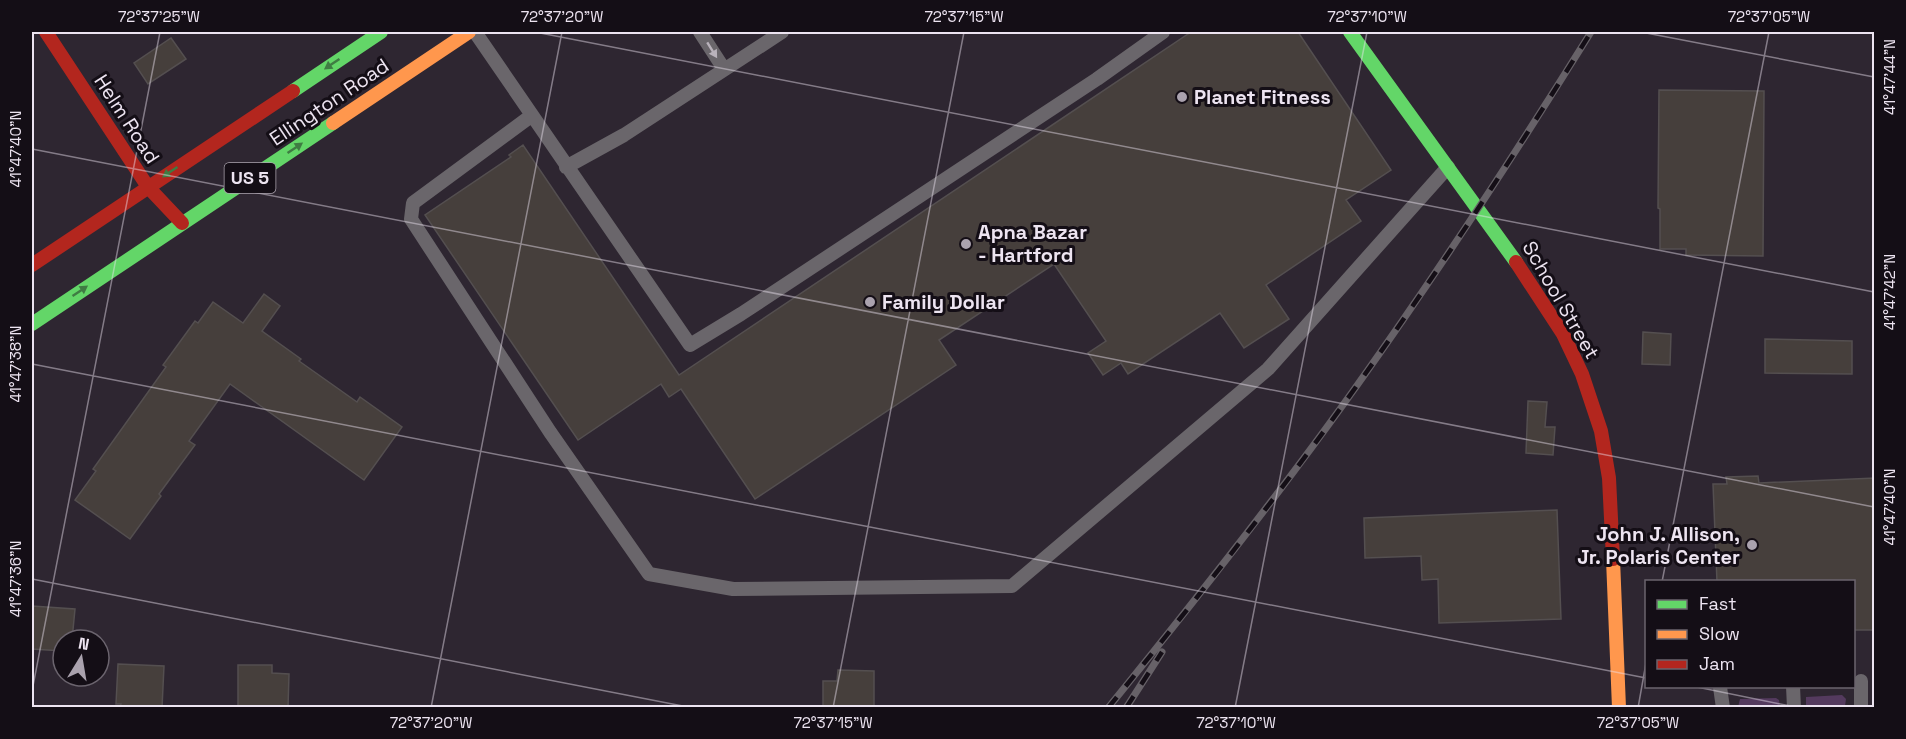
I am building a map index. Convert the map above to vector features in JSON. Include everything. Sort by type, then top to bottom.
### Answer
[{"type":"main road","name":"Helm Road","points":[[46,32],[148,187],[182,223]]},
{"type":"main road","name":"Ellington Road","points":[[32,265],[381,32]]},
{"type":"main road","name":"Ellington Road","points":[[32,324],[469,32]]},
{"type":"main road","name":"School Street","points":[[1350,32],[1502,240],[1549,312],[1576,361],[1595,412],[1607,463],[1611,497],[1619,708]]},
{"type":"lane","points":[[475,32],[690,345],[741,314],[1097,79],[1163,32]]},
{"type":"lane","points":[[700,32],[724,69]]},
{"type":"lane","points":[[566,167],[624,135],[782,32]]},
{"type":"lane","points":[[531,116],[413,203],[411,219],[550,432],[649,574],[733,589],[1012,586],[1268,369],[1448,167]]},
{"type":"lane","points":[[1861,681],[1861,708]]},
{"type":"lane","points":[[1720,688],[1723,708]]},
{"type":"lane","points":[[1793,688],[1794,708]]},
{"type":"shaded area","points":[[1842,695],[1846,699],[1845,706],[1807,708],[1806,706],[1806,697]]},
{"type":"shaded area","points":[[1776,698],[1779,700],[1780,707],[1738,707],[1740,699]]},
{"type":"building","points":[[1191,32],[1298,32],[1391,170],[1346,200],[1361,221],[1266,285],[1289,319],[1244,348],[1220,313],[1128,374],[1121,363],[1103,375],[1088,353],[1106,341],[1054,264],[939,340],[956,365],[755,499],[681,389],[669,397],[661,384],[578,440],[425,215],[511,157],[509,155],[523,145],[679,375]]},
{"type":"building","points":[[171,38],[186,59],[148,84],[134,63]]},
{"type":"building","points":[[1659,90],[1764,91],[1763,256],[1686,255],[1686,249],[1660,249]]},
{"type":"building","points":[[264,294],[280,306],[262,331],[301,359],[299,361],[357,402],[360,397],[402,427],[364,480],[230,384],[189,441],[195,445],[130,539],[75,500],[96,471],[93,469],[166,367],[163,365],[195,321],[198,323],[213,302],[243,323]]},
{"type":"building","points":[[1643,332],[1671,334],[1670,365],[1642,364]]},
{"type":"building","points":[[1765,339],[1852,341],[1852,374],[1765,373]]},
{"type":"building","points":[[1528,401],[1547,402],[1545,427],[1555,427],[1553,455],[1526,453]]},
{"type":"building","points":[[1758,476],[1759,483],[1875,478],[1875,630],[1855,630],[1855,580],[1717,580],[1713,484],[1727,484],[1726,477]]},
{"type":"building","points":[[1557,510],[1561,619],[1439,623],[1438,579],[1422,580],[1421,556],[1365,558],[1364,518]]},
{"type":"building","points":[[32,606],[75,609],[73,628],[51,628],[51,650],[32,649]]},
{"type":"building","points":[[118,664],[164,666],[162,708],[120,708],[121,704],[116,704]]},
{"type":"building","points":[[238,665],[272,665],[272,673],[289,674],[288,708],[238,708]]},
{"type":"building","points":[[838,670],[874,671],[874,708],[823,708],[823,681],[837,681]]},
{"type":"railway","points":[[1108,708],[1236,548],[1358,384],[1478,210],[1591,32]]},
{"type":"railway","points":[[1126,708],[1162,652]]},
{"type":"traffic: fast","points":[[293,91],[381,32]]},
{"type":"traffic: fast","points":[[1350,32],[1516,262]]},
{"type":"traffic: fast","points":[[32,324],[333,123]]},
{"type":"traffic: slow","points":[[333,123],[469,32]]},
{"type":"traffic: slow","points":[[1613,559],[1619,708]]},
{"type":"traffic: jam","points":[[46,32],[148,187],[182,223]]},
{"type":"traffic: jam","points":[[32,265],[293,91]]},
{"type":"traffic: jam","points":[[1516,262],[1563,334],[1582,374],[1601,431],[1609,478],[1613,559]]},
{"type":"place","name":"Planet Fitness","points":[[1182,97]]},
{"type":"place","name":"Apna Bazar - Hartford","points":[[966,244]]},
{"type":"place","name":"Family Dollar","points":[[870,302]]},
{"type":"place","name":"John J. Allison, Jr. Polaris Center","points":[[1752,545]]}]
